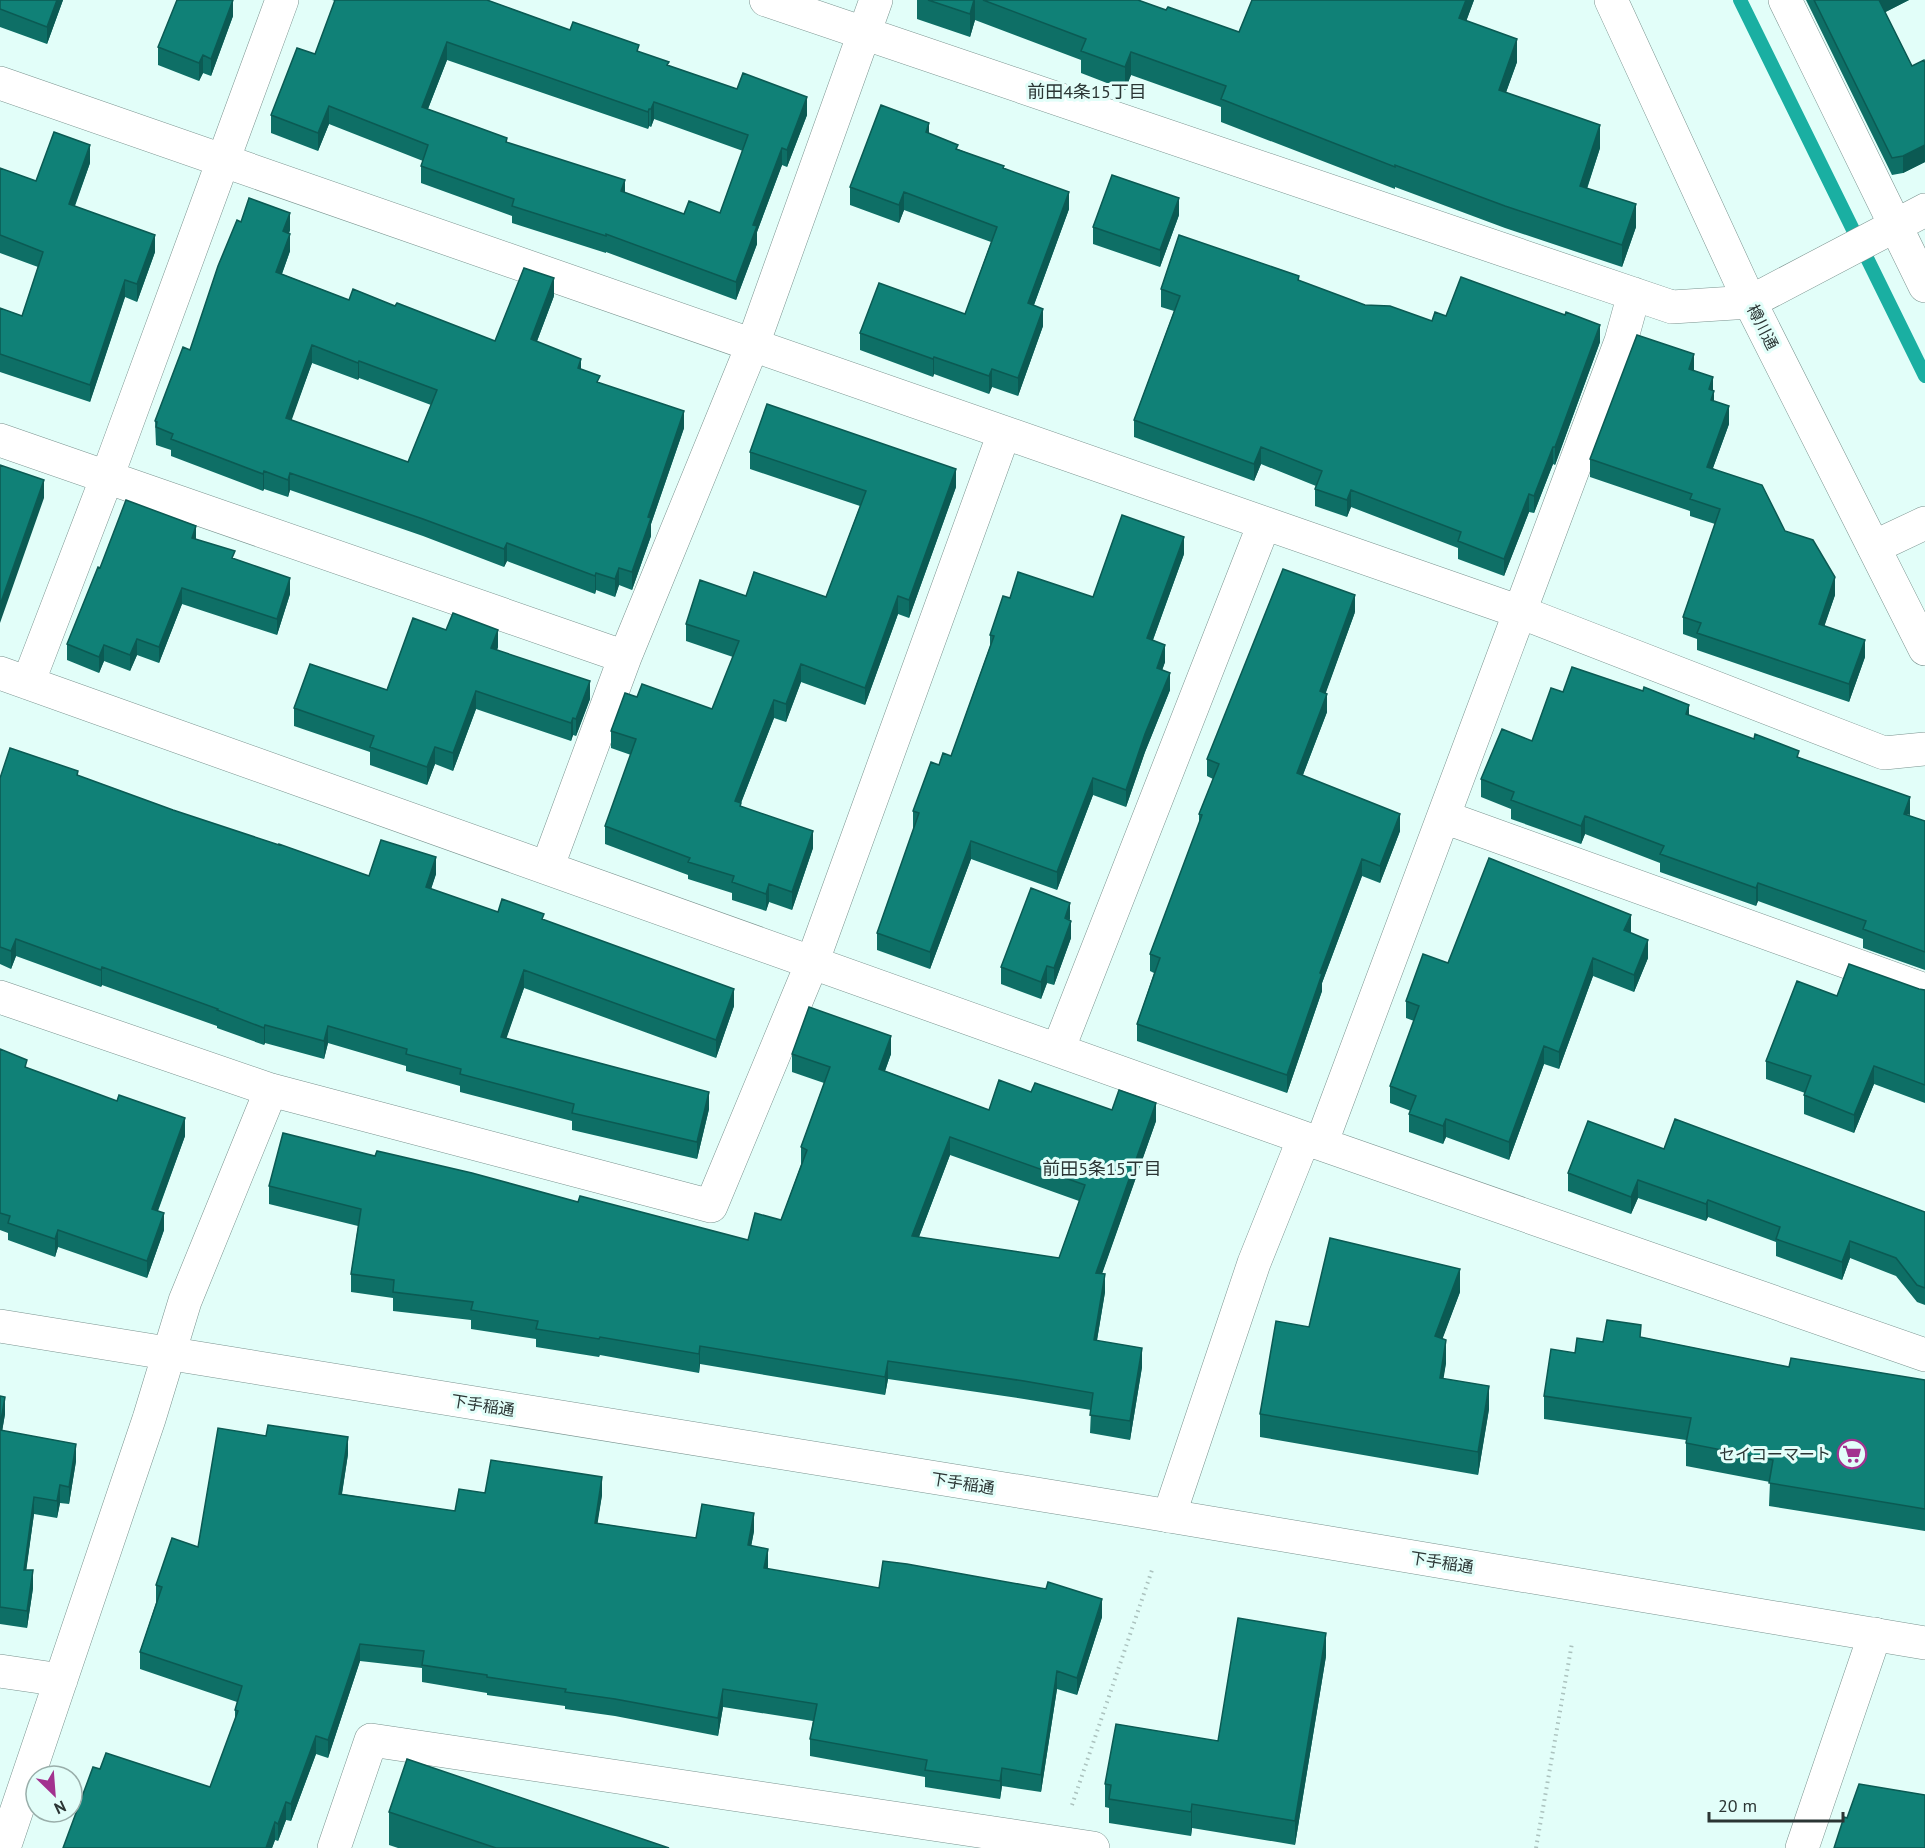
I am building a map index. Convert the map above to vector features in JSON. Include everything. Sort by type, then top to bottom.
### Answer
[{"type":"street","points":[[282,0],[107,477],[7,676],[1313,1141],[1925,1354]]},
{"type":"street","points":[[766,0],[1672,307],[1750,302],[1925,210]]},
{"type":"street","points":[[547,868],[625,657],[753,344],[876,0]]},
{"type":"street","name":"樽川通","points":[[1611,0],[1750,302],[1925,649]]},
{"type":"street","points":[[1785,0],[1887,230],[1925,286]]},
{"type":"street","points":[[0,83],[1520,612],[1884,753],[1925,749]]},
{"type":"street","points":[[1169,1516],[1254,1263],[1313,1141],[1444,817],[1621,340],[1634,294]]},
{"type":"street","points":[[0,997],[271,1090],[711,1206],[812,963],[1004,433]]},
{"type":"street","points":[[0,440],[625,657]]},
{"type":"street","points":[[1874,547],[1925,523]]},
{"type":"street","points":[[1058,1050],[1264,524]]},
{"type":"street","points":[[1444,817],[1925,990]]},
{"type":"street","points":[[4,1848],[185,1301],[271,1090]]},
{"type":"street","name":"下手稲通","points":[[0,1326],[1169,1516],[1925,1643]]},
{"type":"street","points":[[1802,1848],[1875,1634]]},
{"type":"street","points":[[0,1671],[61,1680]]},
{"type":"street","points":[[334,1848],[371,1740],[1093,1848]]},
{"type":"path","points":[[1068,1815],[1152,1570]]},
{"type":"path","points":[[1536,1848],[1572,1643]]},
{"type":"building","points":[[0,0],[57,0],[47,27],[0,9]]},
{"type":"building","points":[[177,0],[233,0],[211,59],[203,55],[199,63],[158,47]]},
{"type":"building","points":[[335,0],[487,0],[570,30],[573,22],[639,45],[637,51],[669,62],[667,65],[737,89],[743,73],[807,97],[787,150],[782,148],[753,225],[757,226],[736,282],[606,234],[606,236],[512,206],[514,199],[421,166],[428,145],[329,106],[318,133],[271,115],[297,48],[315,54]],"holes":[[[447,42],[648,112],[654,102],[748,135],[720,213],[689,201],[684,214],[621,191],[625,180],[506,142],[507,138],[422,107]]]},
{"type":"building","points":[[928,0],[974,0],[970,14]]},
{"type":"building","points":[[983,0],[1138,0],[1166,10],[1168,7],[1239,32],[1252,0],[1466,0],[1459,18],[1517,39],[1499,90],[1600,125],[1580,186],[1636,204],[1622,245],[1505,206],[1395,165],[1395,167],[1221,99],[1226,86],[1131,52],[1125,67],[1081,51],[1086,39]]},
{"type":"building","points":[[1814,0],[1879,0],[1912,66],[1924,60],[1925,63],[1925,145],[1903,156],[1892,158]]},
{"type":"building","points":[[881,105],[929,123],[926,132],[958,145],[956,149],[1069,192],[1028,303],[1043,309],[1018,378],[992,369],[989,376],[860,333],[879,283],[965,314],[997,227],[904,192],[899,205],[850,187]]},
{"type":"building","points":[[54,132],[90,145],[69,204],[155,235],[137,284],[125,280],[90,385],[0,354],[0,308],[22,316],[43,252],[0,235],[0,168],[36,181]]},
{"type":"building","points":[[1112,175],[1179,198],[1160,250],[1093,227]]},
{"type":"building","points":[[249,198],[290,213],[283,231],[290,234],[276,272],[349,300],[353,289],[395,306],[397,303],[495,341],[524,268],[554,278],[531,339],[581,359],[578,368],[600,376],[597,382],[684,411],[632,572],[619,568],[615,579],[596,573],[595,576],[507,543],[504,549],[290,473],[288,480],[264,471],[263,474],[171,439],[173,434],[156,427],[157,422],[155,421],[183,347],[190,350],[218,266],[237,220],[241,222]],"holes":[[[312,345],[358,363],[359,361],[437,390],[408,462],[286,418]]]},
{"type":"building","points":[[1179,235],[1299,276],[1298,280],[1365,305],[1390,306],[1432,321],[1435,312],[1446,316],[1461,277],[1565,315],[1566,312],[1600,325],[1555,447],[1553,447],[1534,496],[1529,494],[1504,559],[1458,541],[1461,532],[1351,490],[1347,500],[1315,489],[1322,471],[1261,447],[1254,464],[1134,420],[1180,296],[1161,289]]},
{"type":"building","points":[[1637,335],[1694,354],[1689,369],[1713,377],[1709,389],[1714,391],[1711,400],[1729,406],[1707,467],[1762,485],[1785,531],[1813,540],[1835,577],[1819,624],[1865,640],[1849,684],[1697,633],[1701,623],[1683,617],[1720,509],[1690,499],[1692,494],[1590,459]]},
{"type":"building","points":[[767,404],[956,469],[909,600],[898,596],[865,688],[801,664],[786,704],[774,700],[735,801],[741,803],[740,806],[813,831],[792,892],[769,884],[766,894],[732,882],[734,876],[688,862],[690,858],[605,826],[636,739],[611,731],[625,693],[637,697],[642,684],[712,709],[739,641],[686,624],[700,580],[746,596],[754,572],[826,597],[866,491],[750,452]]},
{"type":"building","points":[[0,465],[44,480],[0,605]]},
{"type":"building","points":[[126,500],[196,526],[192,538],[235,551],[232,558],[290,578],[277,619],[182,588],[159,647],[137,639],[130,655],[104,645],[99,657],[67,644]]},
{"type":"building","points":[[1122,515],[1184,537],[1147,638],[1165,645],[1157,668],[1170,673],[1145,734],[1126,790],[1093,778],[1057,872],[971,841],[930,952],[877,933],[919,813],[913,811],[931,762],[939,765],[943,753],[951,756],[994,636],[990,635],[1003,596],[1010,598],[1018,572],[1093,597]]},
{"type":"building","points":[[1283,569],[1355,595],[1320,691],[1327,694],[1297,773],[1400,814],[1380,866],[1362,859],[1320,973],[1322,974],[1287,1075],[1137,1024],[1160,958],[1150,954],[1219,764],[1207,759]]},
{"type":"building","points":[[453,613],[498,630],[491,648],[590,681],[576,719],[573,718],[571,723],[476,691],[453,753],[435,747],[427,767],[370,747],[374,736],[294,708],[310,664],[387,690],[413,618],[446,630]]},
{"type":"building","points":[[1572,667],[1643,691],[1644,687],[1689,705],[1686,714],[1754,739],[1755,734],[1799,751],[1797,757],[1910,797],[1904,814],[1925,821],[1925,952],[1863,929],[1866,921],[1758,883],[1756,888],[1660,854],[1664,846],[1585,816],[1581,826],[1511,800],[1514,792],[1481,779],[1502,729],[1532,741],[1551,688],[1563,692]]},
{"type":"building","points":[[10,748],[78,771],[77,775],[173,810],[369,876],[381,840],[436,857],[426,887],[498,912],[502,899],[544,914],[542,919],[734,989],[716,1040],[524,970],[501,1037],[709,1092],[697,1142],[572,1113],[574,1104],[460,1074],[461,1069],[406,1054],[407,1049],[328,1026],[324,1041],[265,1025],[264,1028],[102,967],[101,970],[16,939],[11,951],[0,947],[0,778]]},
{"type":"building","points":[[1489,858],[1631,915],[1624,930],[1648,940],[1634,975],[1593,958],[1559,1052],[1544,1046],[1509,1142],[1446,1119],[1443,1126],[1409,1114],[1416,1096],[1390,1086],[1419,1006],[1406,1001],[1423,954],[1448,963]]},
{"type":"building","points":[[1031,888],[1070,903],[1065,918],[1071,921],[1054,968],[1047,966],[1041,982],[1001,967]]},
{"type":"building","points":[[1849,964],[1925,990],[1925,1085],[1874,1066],[1854,1115],[1804,1095],[1811,1076],[1766,1061],[1797,981],[1837,996]]},
{"type":"building","points":[[809,1007],[891,1036],[879,1069],[989,1110],[999,1080],[1031,1092],[1035,1083],[1112,1110],[1119,1090],[1156,1103],[1096,1273],[1105,1274],[1094,1340],[1142,1348],[1130,1421],[1090,1415],[1093,1393],[888,1361],[885,1377],[700,1346],[699,1354],[536,1329],[538,1321],[471,1310],[473,1302],[393,1292],[394,1280],[351,1274],[361,1209],[269,1186],[283,1133],[375,1156],[377,1151],[472,1173],[578,1202],[580,1196],[748,1240],[755,1213],[781,1220],[807,1150],[801,1147],[830,1067],[792,1054]],"holes":[[[950,1137],[1085,1185],[1059,1258],[912,1236]]]},
{"type":"building","points":[[0,1049],[27,1060],[25,1067],[117,1101],[119,1095],[185,1118],[152,1209],[164,1213],[147,1261],[58,1230],[55,1239],[8,1223],[10,1216],[0,1213]]},
{"type":"building","points":[[1675,1119],[1925,1212],[1925,1288],[1917,1285],[1896,1258],[1850,1241],[1842,1262],[1776,1239],[1780,1227],[1708,1200],[1706,1204],[1638,1180],[1631,1197],[1568,1173],[1588,1121],[1664,1149]]},
{"type":"building","points":[[1330,1238],[1460,1269],[1435,1336],[1446,1340],[1440,1378],[1489,1386],[1478,1452],[1260,1414],[1276,1321],[1309,1327]]},
{"type":"building","points":[[1607,1320],[1641,1325],[1640,1337],[1789,1367],[1791,1358],[1925,1380],[1925,1509],[1769,1483],[1773,1460],[1686,1443],[1691,1418],[1544,1396],[1551,1349],[1575,1353],[1577,1338],[1603,1342]]},
{"type":"building","points":[[0,1396],[5,1397],[0,1426]]},
{"type":"building","points":[[268,1425],[348,1437],[339,1494],[455,1511],[459,1489],[485,1493],[491,1460],[602,1477],[595,1523],[696,1538],[702,1504],[754,1513],[748,1545],[768,1549],[764,1568],[879,1588],[883,1561],[1046,1589],[1048,1582],[1102,1599],[1077,1678],[1057,1671],[1041,1775],[1002,1768],[1000,1781],[925,1770],[927,1760],[810,1739],[817,1704],[723,1689],[718,1718],[422,1665],[424,1651],[360,1644],[328,1740],[316,1736],[291,1804],[286,1802],[278,1824],[275,1822],[266,1848],[63,1848],[72,1824],[84,1824],[84,1791],[93,1767],[100,1769],[106,1753],[210,1787],[238,1711],[235,1710],[242,1686],[140,1652],[162,1587],[156,1585],[172,1538],[198,1547],[218,1428],[266,1436]]},
{"type":"building","points":[[0,1430],[76,1444],[69,1487],[60,1485],[57,1501],[34,1497],[24,1570],[33,1570],[27,1611],[0,1607]]},
{"type":"building","points":[[1238,1618],[1326,1633],[1295,1821],[1192,1804],[1191,1812],[1109,1799],[1111,1785],[1105,1784],[1116,1724],[1218,1741]]},
{"type":"building","points":[[407,1759],[669,1848],[496,1848],[389,1812]]},
{"type":"building","points":[[1859,1784],[1925,1795],[1925,1848],[1834,1848],[1844,1817],[1847,1818]]},
{"type":"waterway","points":[[1740,0],[1925,376]]},
{"type":"place","name":"セイコーマート","points":[[1852,1454]]},
{"type":"district","name":"前田4条15丁目","points":[[1087,91]]},
{"type":"district","name":"前田5条15丁目","points":[[1102,1168]]}]
